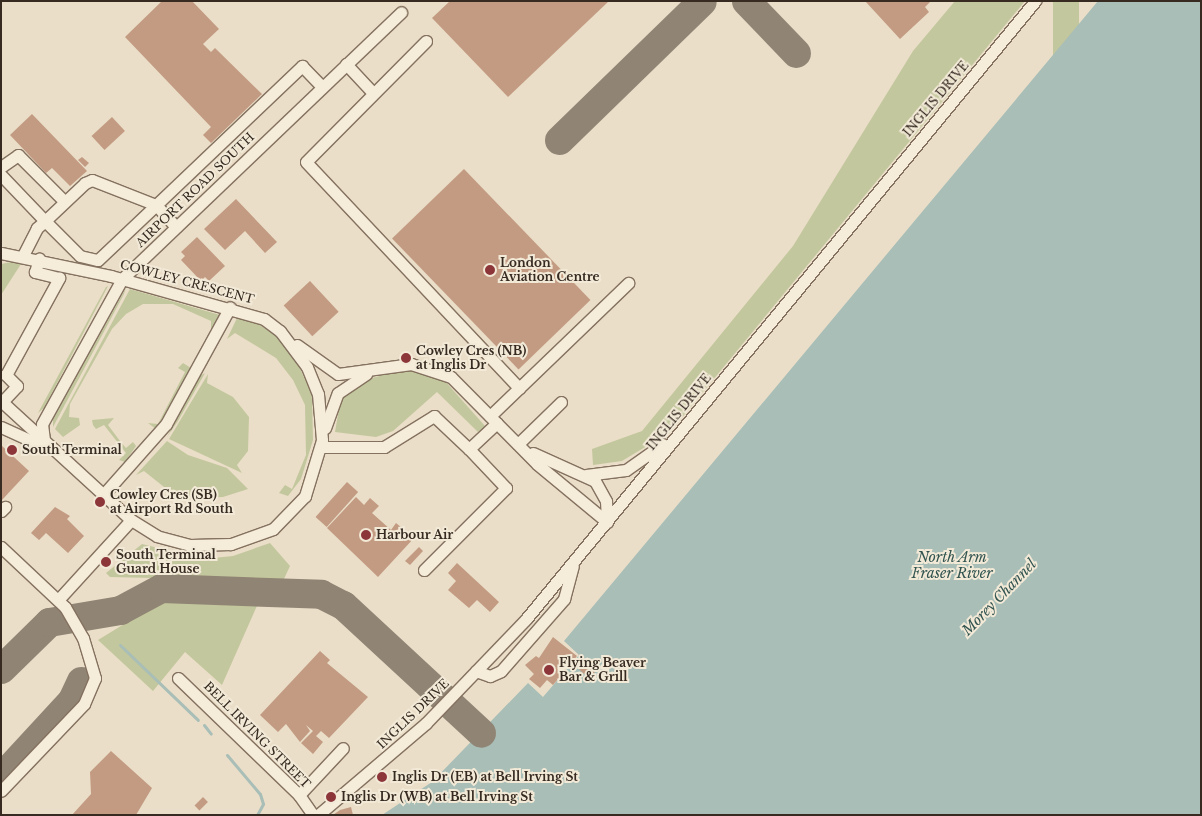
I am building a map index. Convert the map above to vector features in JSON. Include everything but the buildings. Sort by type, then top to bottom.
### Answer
[{"type":"street","name":"INGLIS DRIVE","points":[[318,815],[426,723],[573,564],[1035,1]]},
{"type":"street","name":"AIRPORT ROAD SOUTH","points":[[48,444],[42,424],[122,279],[401,12]]},
{"type":"street","points":[[426,41],[372,92],[369,101],[306,162],[519,388]]},
{"type":"street","points":[[346,64],[372,92]]},
{"type":"street","points":[[1,175],[80,256],[98,260],[302,66],[322,87]]},
{"type":"street","points":[[1,167],[18,154],[65,202]]},
{"type":"street","points":[[24,254],[45,221],[84,183],[99,179],[156,205],[176,227]]},
{"type":"street","name":"COWLEY CRESCENT","points":[[1,252],[24,254],[257,315],[280,331],[313,381],[322,443],[304,496],[283,521],[260,536],[231,544],[190,545],[157,536],[131,520],[2,401]]},
{"type":"street","points":[[2,401],[17,386],[6,375],[59,278],[36,272],[39,258]]},
{"type":"street","points":[[469,449],[519,388],[628,283]]},
{"type":"street","points":[[103,495],[166,424],[230,307]]},
{"type":"street","points":[[280,331],[330,371],[345,374],[372,371],[400,364],[432,368],[461,385],[519,445],[608,522]]},
{"type":"street","points":[[372,371],[338,393],[322,443],[384,447],[434,416],[506,488],[424,570]]},
{"type":"street","points":[[519,445],[562,402]]},
{"type":"street","name":"COWLEY CRESCENT","points":[[1,426],[60,455]]},
{"type":"street","points":[[580,474],[598,477],[626,470],[684,427]]},
{"type":"street","points":[[519,445],[595,481],[603,492],[608,522]]},
{"type":"street","points":[[58,600],[131,520]]},
{"type":"street","points":[[1,547],[58,600],[90,654],[95,671],[93,690],[1,791]]},
{"type":"street","points":[[476,671],[490,676],[502,671],[554,614],[564,599],[573,564]]},
{"type":"street","name":"BELL IRVING STREET","points":[[178,678],[299,795],[312,815]]},
{"type":"street","points":[[299,795],[343,748]]},
{"type":"green space","points":[[955,1],[1025,1],[670,432],[622,461],[593,465],[592,449],[642,431],[793,246],[913,51]]},
{"type":"green space","points":[[1053,1],[1079,1],[1079,739],[1053,739]]},
{"type":"green space","points":[[11,262],[21,264],[1,295],[1,264]]},
{"type":"green space","points":[[108,286],[44,408],[38,413],[106,287]]},
{"type":"green space","points":[[126,288],[124,294],[53,427],[53,418]]},
{"type":"green space","points":[[130,289],[220,315],[211,330],[211,321],[173,304],[143,304],[126,314],[112,329],[70,404],[69,417],[79,418],[80,425],[63,437],[55,429]]},
{"type":"green space","points":[[238,316],[252,320],[277,336],[298,364],[312,395],[313,440],[301,479],[288,496],[279,493],[285,485],[292,489],[306,455],[305,405],[293,380],[276,358],[235,333],[227,339]]},
{"type":"green space","points":[[183,363],[191,368],[156,429],[148,423],[158,424],[185,372],[178,368]]},
{"type":"green space","points":[[399,371],[423,371],[444,380],[485,426],[478,432],[437,392],[393,431],[376,437],[335,432],[341,397],[360,381]]},
{"type":"green space","points":[[205,373],[178,421],[167,437],[200,376]]},
{"type":"green space","points":[[208,374],[207,383],[233,397],[249,417],[248,451],[237,465],[242,473],[169,439]]},
{"type":"green space","points":[[114,418],[108,425],[120,441],[126,448],[133,442],[136,446],[125,462],[119,460],[126,453],[104,425],[96,429],[92,420]]},
{"type":"green space","points":[[167,441],[188,455],[227,468],[248,489],[223,497],[195,498],[164,487],[144,471],[136,475]]},
{"type":"green space","points":[[270,543],[290,566],[283,581],[110,577],[106,573],[142,544],[203,559],[233,556]]},
{"type":"green space","points":[[163,591],[260,599],[222,685],[185,652],[153,691],[98,640],[129,621]]},
{"type":"water","name":"North Arm Fraser River","points":[[1098,1],[1201,1],[1201,815],[382,815],[432,782],[528,683],[543,697],[579,655],[564,641]]},
{"type":"waterway","points":[[120,645],[198,720]]},
{"type":"waterway","points":[[204,725],[211,734]]},
{"type":"waterway","points":[[227,755],[260,794],[263,804],[257,815]]},
{"type":"taxiway","points":[[559,140],[702,1]]},
{"type":"taxiway","points":[[746,1],[796,53]]},
{"type":"taxiway","points":[[1,669],[49,622],[120,610],[161,588],[321,594],[343,605],[481,733]]},
{"type":"taxiway","points":[[1,777],[72,700],[81,681]]},
{"type":"place","name":"London Aviation Centre","points":[[490,270]]},
{"type":"place","name":"Cowley Cres (NB) at Inglis Dr","points":[[406,358]]},
{"type":"place","name":"South Terminal","points":[[12,450]]},
{"type":"place","name":"Cowley Cres (SB) at Airport Rd South","points":[[100,502]]},
{"type":"place","name":"Harbour Air","points":[[366,535]]},
{"type":"place","name":"South Terminal Guard House","points":[[106,562]]},
{"type":"place","name":"Flying Beaver Bar & Grill","points":[[549,670]]},
{"type":"place","name":"Inglis Dr (EB) at Bell Irving St","points":[[382,777]]},
{"type":"place","name":"Inglis Dr (WB) at Bell Irving St","points":[[331,797]]},
{"type":"water label","name":"Morey Channel","points":[[999,597]]}]
